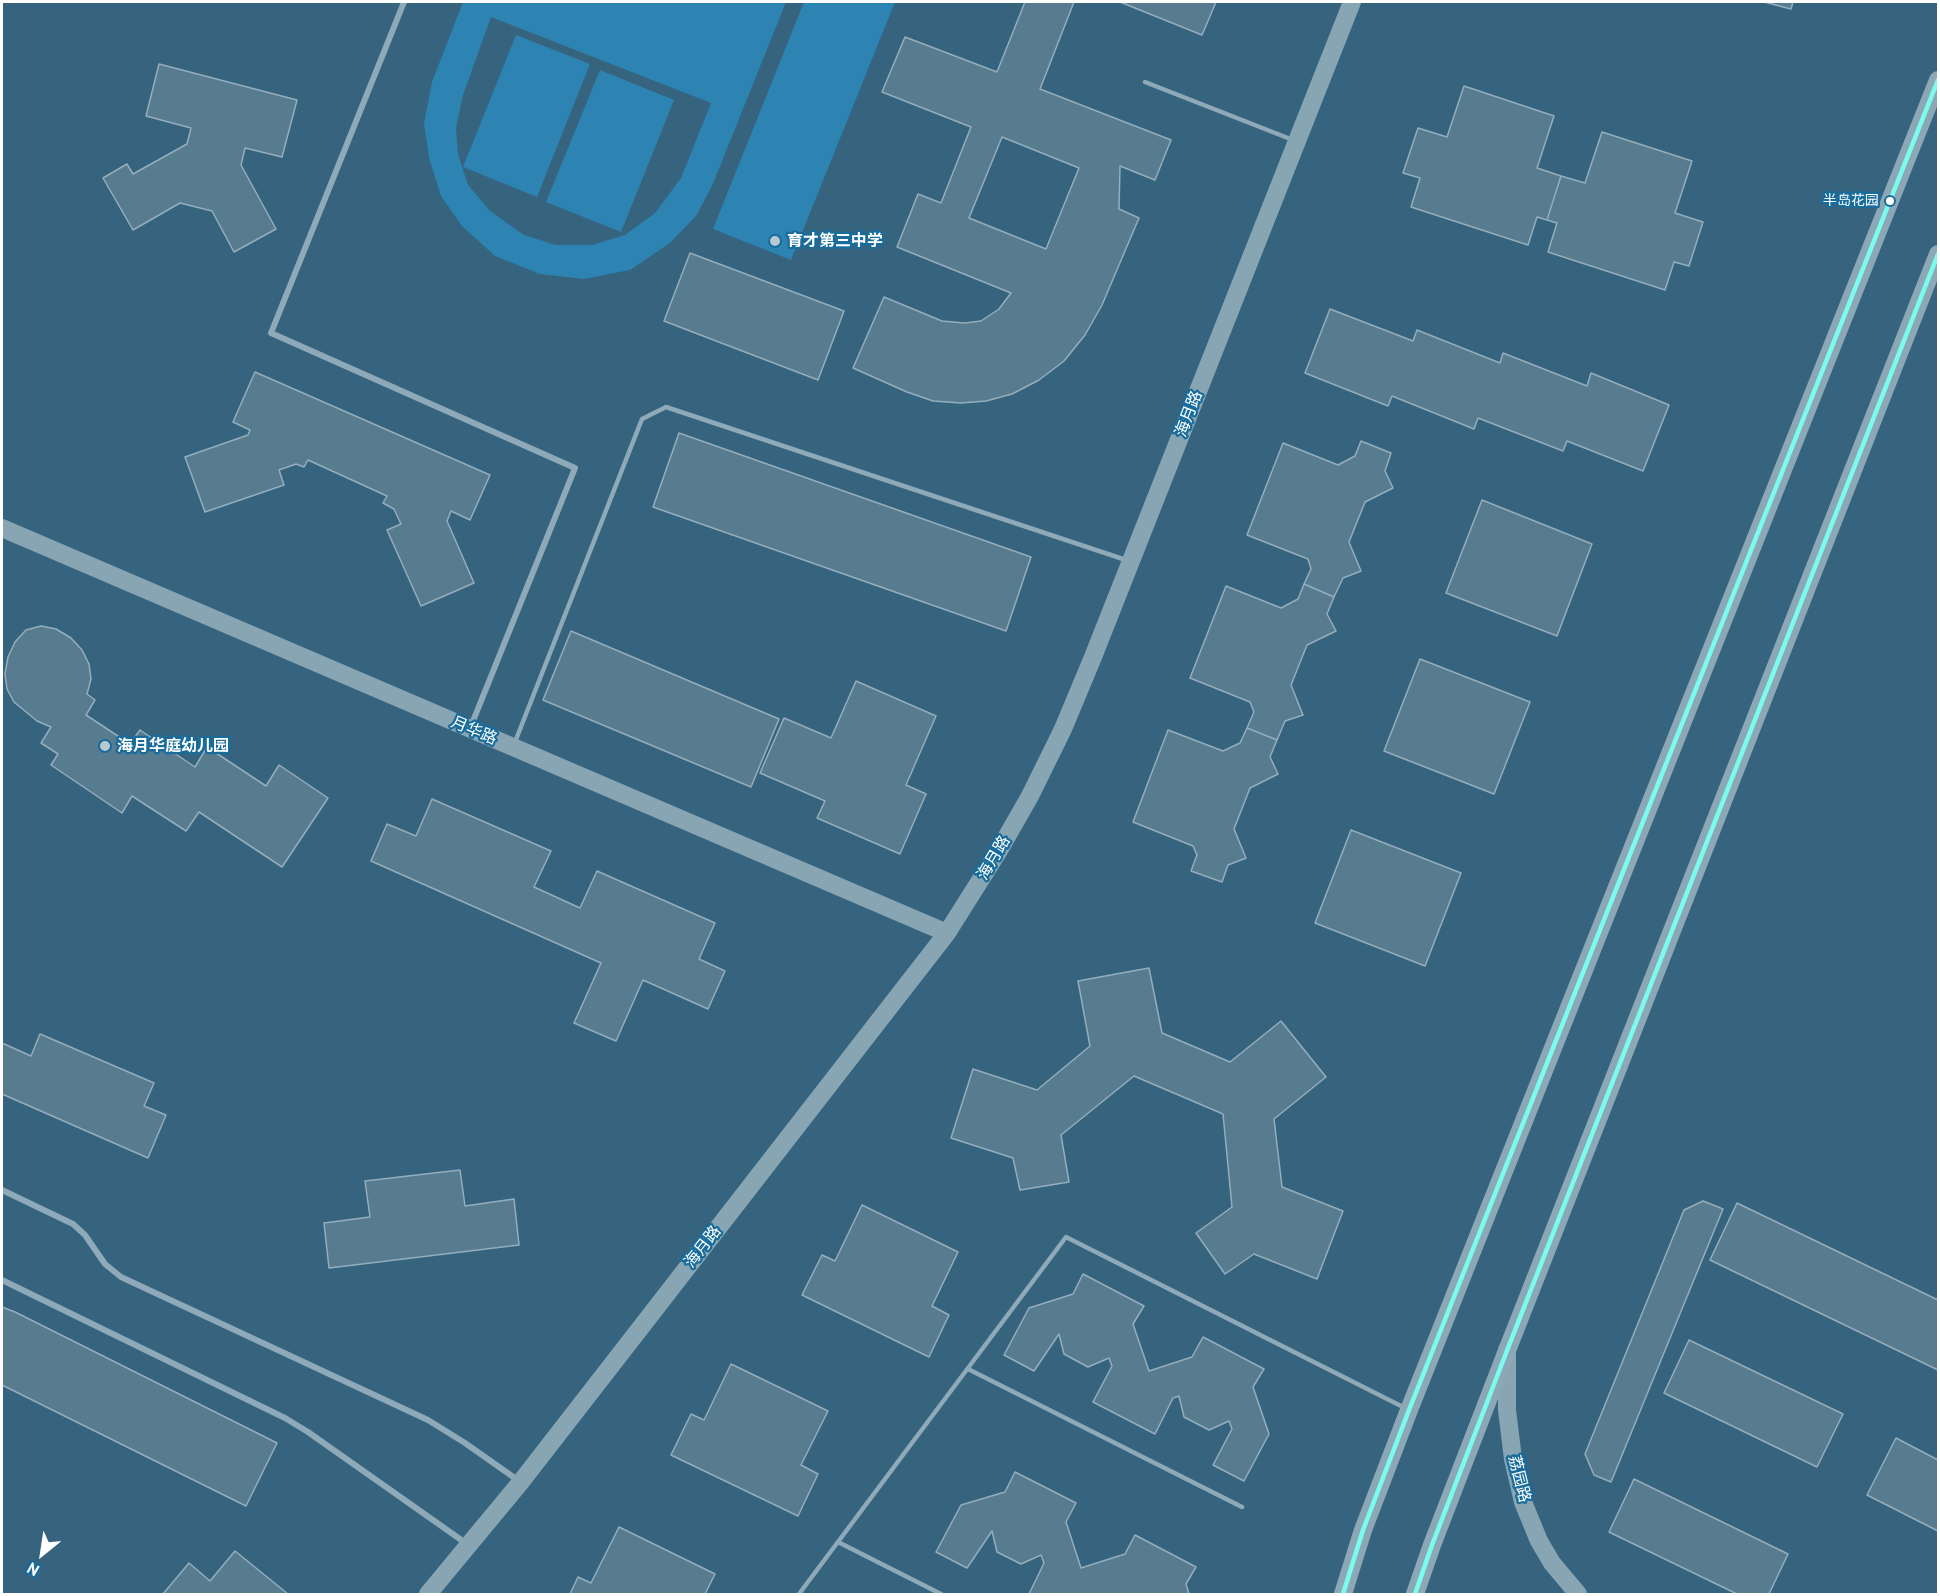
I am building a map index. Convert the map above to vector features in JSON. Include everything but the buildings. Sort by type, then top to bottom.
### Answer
[{"type":"main road","points":[[1343,1594],[1408,1410],[1938,80]]},
{"type":"main road","points":[[1415,1594],[1508,1348],[1938,254]]},
{"type":"street","points":[[404,2],[271,333],[575,468],[470,729]]},
{"type":"street","name":"海月路","points":[[428,1594],[520,1483],[947,933],[999,852],[1063,729],[1132,561],[1352,2]]},
{"type":"street","name":"月华路","points":[[2,528],[947,933]]},
{"type":"street","points":[[2,1190],[73,1224],[85,1235],[105,1264],[121,1277],[428,1420],[465,1443],[520,1483]]},
{"type":"street","points":[[2,1280],[285,1418],[469,1545]]},
{"type":"street","name":"荔园路","points":[[1508,1348],[1507,1410],[1512,1459],[1523,1502],[1539,1541],[1552,1563],[1578,1594]]},
{"type":"lane","points":[[1144,82],[1296,141]]},
{"type":"lane","points":[[512,747],[642,419],[666,407],[1132,561]]},
{"type":"lane","points":[[799,1594],[1066,1237],[1408,1410]]},
{"type":"lane","points":[[968,1369],[1242,1507]]},
{"type":"lane","points":[[838,1542],[941,1594]]},
{"type":"shaded area","points":[[463,2],[786,2],[712,186],[696,216],[670,243],[630,270],[584,279],[540,274],[495,256],[462,226],[441,196],[429,158],[424,123],[432,82]],"holes":[[[491,17],[711,103],[681,178],[655,213],[625,235],[592,245],[556,245],[524,235],[490,211],[468,185],[458,154],[456,128],[463,95]]]},
{"type":"shaded area","points":[[804,2],[895,2],[791,260],[713,229]]},
{"type":"shaded area","points":[[516,35],[590,64],[537,197],[463,167]]},
{"type":"shaded area","points":[[600,70],[674,100],[621,232],[546,202]]},
{"type":"transit line","points":[[1343,1594],[1363,1530],[1409,1410],[1938,80]]},
{"type":"transit line","points":[[1415,1594],[1508,1348],[1938,254]]},
{"type":"place","name":"半岛花园","points":[[1890,201]]},
{"type":"place","name":"育才第三中学","points":[[775,241]]},
{"type":"place","name":"海月华庭幼儿园","points":[[105,746]]}]
